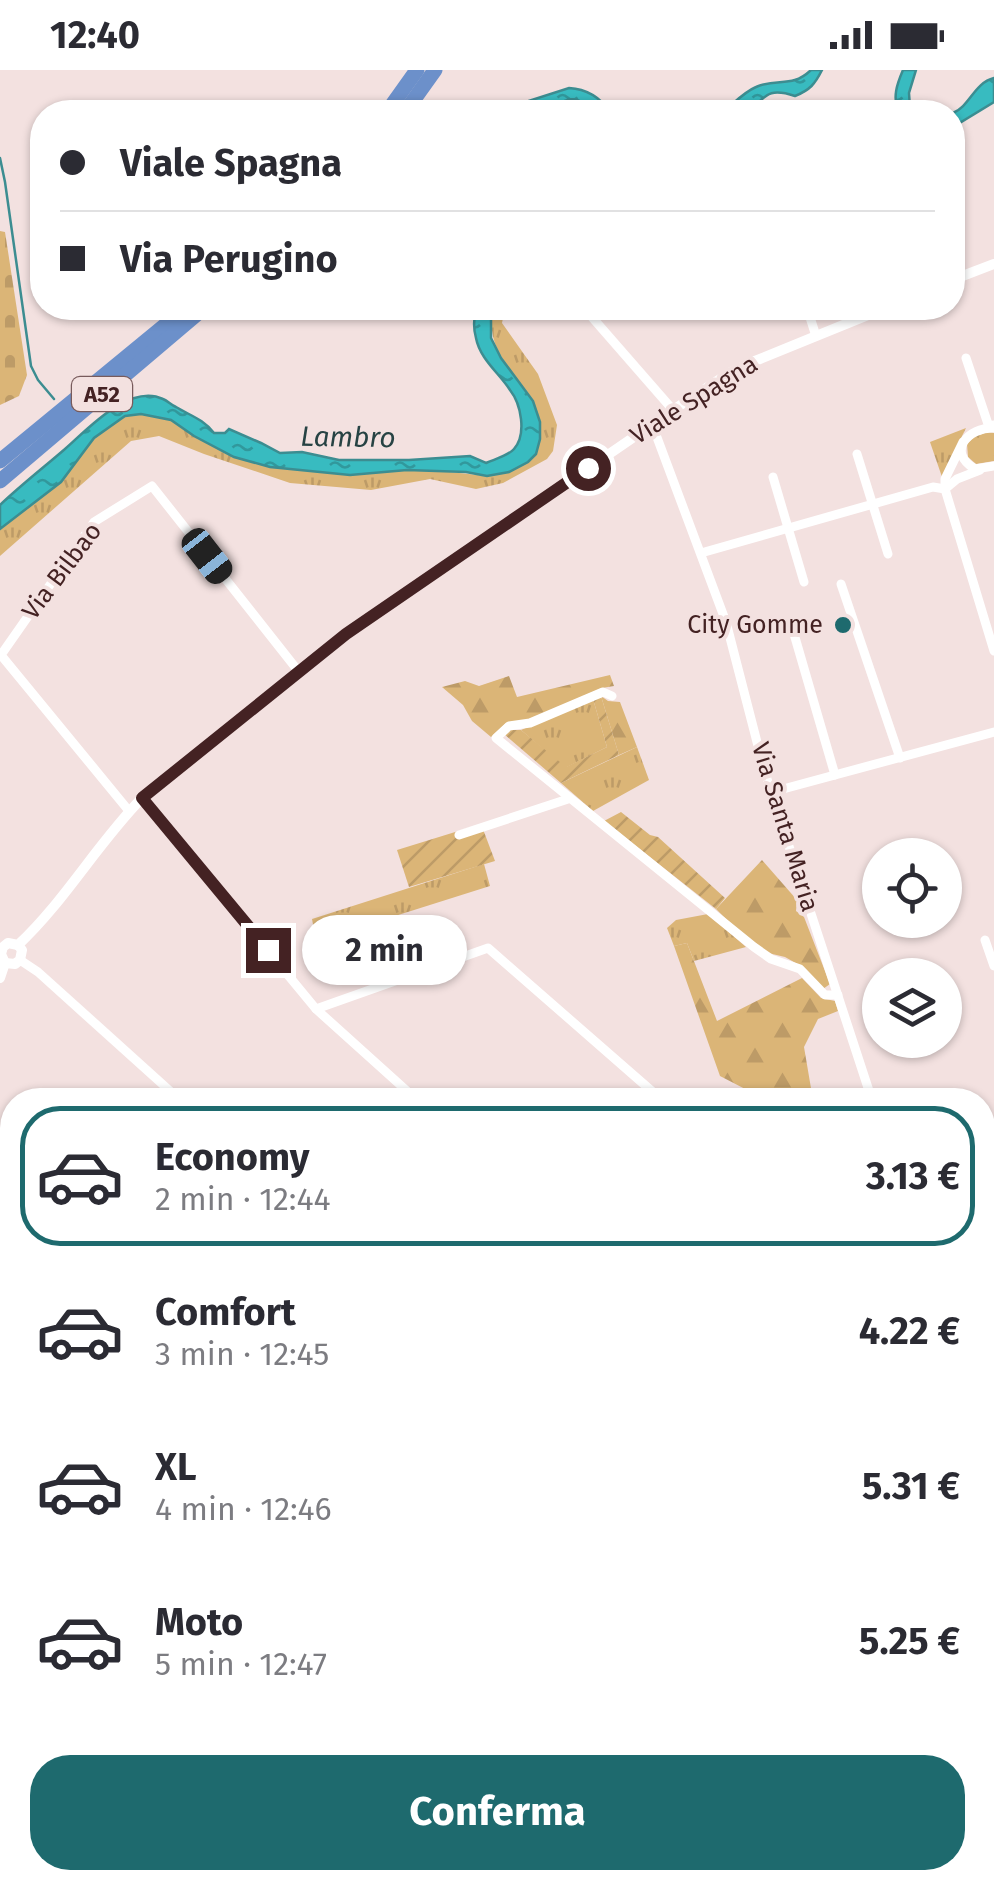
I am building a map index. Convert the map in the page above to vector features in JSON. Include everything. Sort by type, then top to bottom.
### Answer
[{"type":"highway","points":[[396,100],[417,70]]},
{"type":"highway","points":[[414,100],[435,70]]},
{"type":"highway","name":"A52","points":[[0,461],[171,320]]},
{"type":"highway","name":"A52","points":[[0,481],[190,320]]},
{"type":"street","points":[[965,275],[994,264]]},
{"type":"street","points":[[595,320],[674,410]]},
{"type":"street","points":[[811,320],[816,336]]},
{"type":"street","name":"Viale Spagna","points":[[0,978],[6,963],[1,957],[3,947],[8,943],[18,945],[37,928],[142,798],[346,634],[731,372],[855,320]]},
{"type":"street","points":[[966,358],[992,427],[972,432],[963,442],[945,489],[994,651]]},
{"type":"street","name":"Via Santa Maria","points":[[652,424],[726,622],[772,792],[868,1088]]},
{"type":"street","points":[[963,442],[963,459],[980,470]]},
{"type":"street","points":[[857,454],[888,554]]},
{"type":"street","points":[[701,553],[933,487],[945,489],[957,479],[994,466]]},
{"type":"street","points":[[773,477],[804,582]]},
{"type":"street","name":"Via Bilbao","points":[[129,811],[1,655],[94,522],[152,486],[299,672]]},
{"type":"street","points":[[842,584],[900,758]]},
{"type":"street","points":[[792,627],[835,776]]},
{"type":"street","points":[[612,696],[602,692],[530,724],[503,729],[496,738],[754,947],[800,969],[824,995],[838,995]]},
{"type":"street","points":[[772,792],[994,732]]},
{"type":"street","points":[[142,798],[316,1009],[403,1088]]},
{"type":"street","points":[[458,835],[568,798]]},
{"type":"street","points":[[985,940],[994,966]]},
{"type":"street","points":[[6,963],[12,965],[20,960],[22,950],[18,945]]},
{"type":"street","points":[[316,1009],[488,948],[648,1088]]},
{"type":"street","points":[[20,960],[167,1088]]},
{"type":"green space","points":[[0,231],[5,232],[27,375],[19,396],[0,405]]},
{"type":"green space","points":[[503,320],[538,374],[557,425],[553,451],[547,459],[503,483],[476,489],[430,479],[371,490],[290,483],[159,436],[131,441],[0,556],[0,529],[61,482],[94,438],[125,416],[141,414],[171,420],[194,436],[270,467],[350,475],[431,470],[487,476],[509,472],[533,401],[496,347],[492,322]]},
{"type":"green space","points":[[966,428],[942,477],[930,442]]},
{"type":"green space","points":[[994,433],[994,461],[976,464],[968,457],[967,444],[975,436]]},
{"type":"green space","points":[[610,675],[614,686],[528,720],[506,723],[491,737],[442,687],[465,681],[479,686],[509,676],[517,697]]},
{"type":"green space","points":[[601,696],[620,702],[637,747],[619,755]]},
{"type":"green space","points":[[601,696],[619,755],[561,783],[504,734],[521,730],[566,767],[607,747],[593,699]]},
{"type":"green space","points":[[593,699],[607,747],[565,768],[521,730]]},
{"type":"green space","points":[[637,747],[649,780],[593,811],[561,783]]},
{"type":"green space","points":[[621,812],[658,837],[725,898],[716,909],[604,821]]},
{"type":"green space","points":[[481,824],[495,861],[409,887],[397,850]]},
{"type":"green space","points":[[762,860],[797,900],[796,911],[804,917],[830,984],[823,989],[801,966],[768,953],[716,909]]},
{"type":"green space","points":[[484,864],[490,886],[316,941],[312,919]]},
{"type":"green space","points":[[708,914],[746,947],[694,961],[687,943],[674,946],[667,928],[676,920]]},
{"type":"green space","points":[[687,943],[717,1021],[802,978],[821,998],[835,1001],[838,1011],[818,1019],[804,1047],[811,1088],[743,1088],[720,1076],[674,946]]},
{"type":"water","points":[[811,70],[822,70],[812,86],[795,96],[774,93],[760,100],[737,100],[756,87],[804,76]]},
{"type":"water","points":[[903,70],[916,70],[909,100],[896,100]]},
{"type":"water","points":[[994,78],[994,102],[965,120],[965,104]]},
{"type":"water","points":[[569,88],[599,100],[572,99],[531,100]]},
{"type":"water","points":[[475,320],[491,320],[491,338],[533,401],[540,422],[536,454],[509,472],[487,476],[407,470],[350,475],[270,467],[234,457],[171,420],[141,414],[125,416],[94,438],[61,482],[0,529],[0,505],[97,421],[136,397],[163,399],[214,433],[229,429],[280,453],[302,452],[339,460],[470,456],[486,463],[505,455],[518,443],[520,411],[514,396],[478,346]]},
{"type":"waterway","points":[[0,158],[31,366],[54,399]]},
{"type":"place","name":"City Gomme","points":[[843,625]]},
{"type":"route","points":[[268,950],[142,798],[346,634],[588,468]]},
{"type":"water label","name":"Lambro","points":[[348,437]]}]
